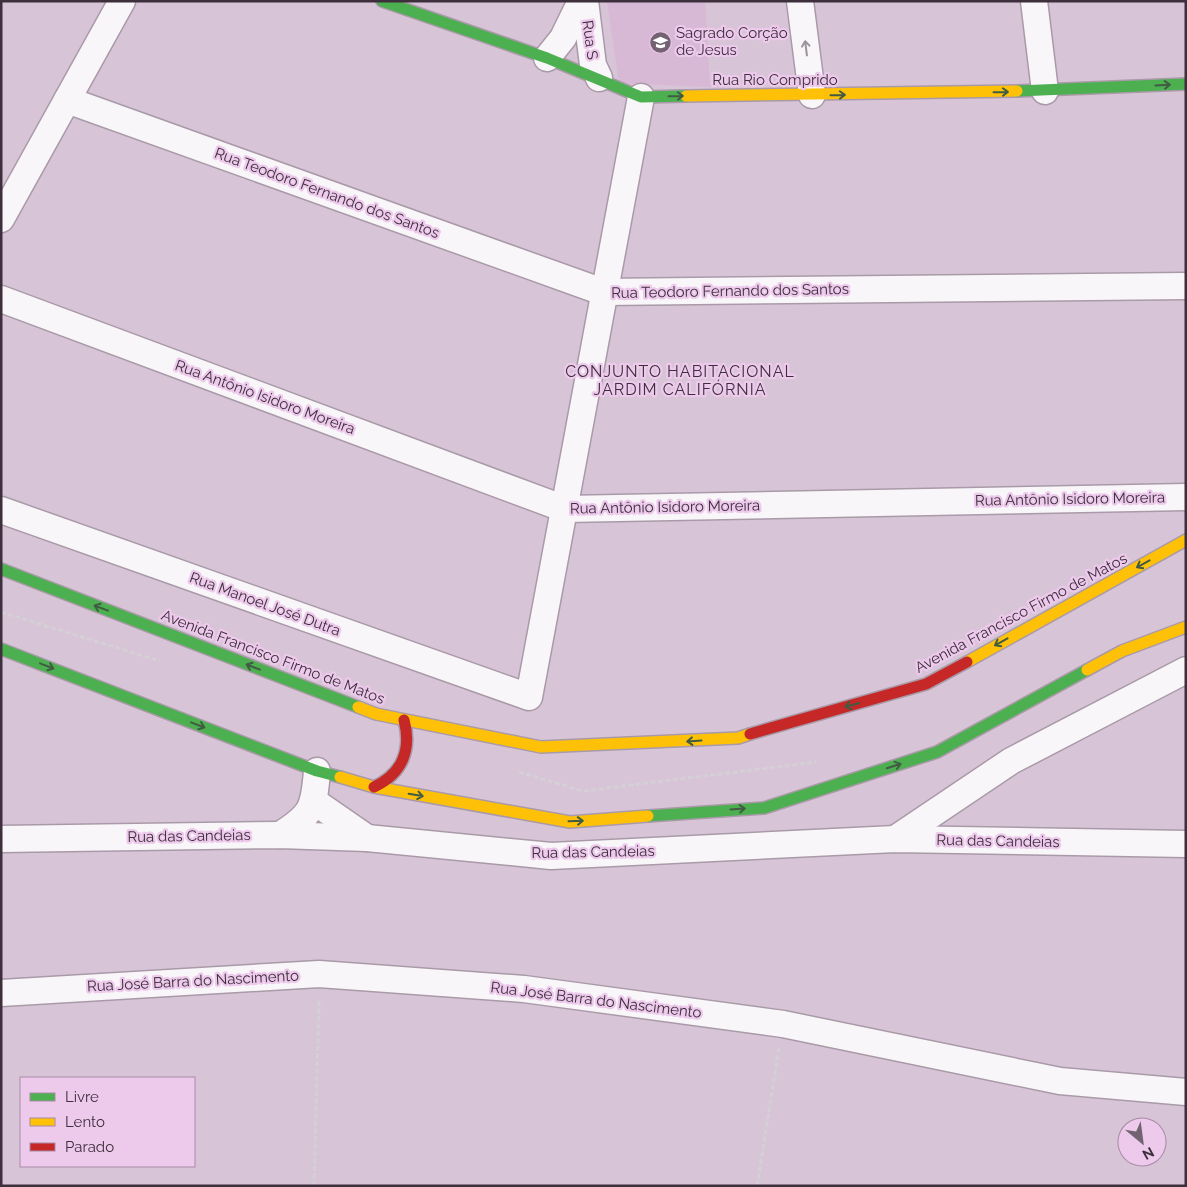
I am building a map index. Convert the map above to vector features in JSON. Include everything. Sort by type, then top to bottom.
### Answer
[{"type":"street","points":[[1,219],[122,1]]},
{"type":"street","name":"Rua Rio Comprido","points":[[382,1],[547,58],[642,96],[1045,91],[1186,84]]},
{"type":"street","name":"Rua S","points":[[547,58],[563,38],[583,1]]},
{"type":"street","name":"Rua S","points":[[583,1],[593,65],[599,78]]},
{"type":"street","points":[[800,1],[812,95]]},
{"type":"street","points":[[1034,1],[1045,91]]},
{"type":"street","points":[[565,509],[603,292],[642,96]]},
{"type":"street","name":"Rua Teodoro Fernando dos Santos","points":[[67,100],[603,292],[1186,286]]},
{"type":"street","name":"Rua Antônio Isidoro Moreira","points":[[1,299],[565,509],[1186,497]]},
{"type":"street","name":"Rua Manoel José Dutra","points":[[1,510],[529,698],[565,509]]},
{"type":"street","name":"Avenida Francisco Firmo de Matos","points":[[1,569],[376,714],[541,747],[634,745],[738,738],[926,684],[1186,540]]},
{"type":"street","points":[[1,649],[317,772],[374,787],[570,822],[764,808],[937,752],[1122,652],[1186,627]]},
{"type":"street","points":[[895,839],[1011,761],[1186,670]]},
{"type":"street","points":[[374,787],[387,782],[394,775],[405,757],[408,730],[404,720]]},
{"type":"street","points":[[280,835],[300,823],[315,802],[317,772]]},
{"type":"street","points":[[315,802],[367,838]]},
{"type":"street","name":"Rua das Candeias","points":[[1,839],[280,835],[367,838],[551,856],[895,839],[1186,844]]},
{"type":"street","name":"Rua José Barra do Nascimento","points":[[1,993],[320,974],[524,989],[783,1024],[1060,1080],[1186,1092]]},
{"type":"path","points":[[1,612],[162,662]]},
{"type":"path","points":[[518,771],[583,791],[820,761]]},
{"type":"path","points":[[314,1186],[320,974]]},
{"type":"path","points":[[757,1186],[783,1024]]},
{"type":"shaded area","name":"Sagrado Corção de Jesus","points":[[607,1],[705,1],[710,87],[619,83]]},
{"type":"traffic: fast","points":[[382,1],[547,58],[641,97],[686,96]]},
{"type":"traffic: fast","points":[[1017,91],[1186,84]]},
{"type":"traffic: fast","points":[[1,569],[358,707]]},
{"type":"traffic: fast","points":[[1,649],[317,771],[340,777]]},
{"type":"traffic: fast","points":[[648,816],[764,808],[937,752],[1087,670]]},
{"type":"traffic: slow","points":[[686,96],[1017,91]]},
{"type":"traffic: slow","points":[[967,662],[1186,540]]},
{"type":"traffic: slow","points":[[1087,670],[1122,651],[1186,627]]},
{"type":"traffic: slow","points":[[358,707],[376,714],[541,747],[738,738],[750,734]]},
{"type":"traffic: slow","points":[[340,777],[374,787],[570,822],[648,816]]},
{"type":"traffic: jam","points":[[750,734],[926,684],[967,662]]},
{"type":"traffic: jam","points":[[374,787],[392,775],[402,760],[407,741],[404,720]]},
{"type":"place","name":"Sagrado Corção de Jesus","points":[[660,42]]},
{"type":"district","name":"CONJUNTO HABITACIONAL JARDIM CALIFÓRNIA","points":[[680,380]]}]
